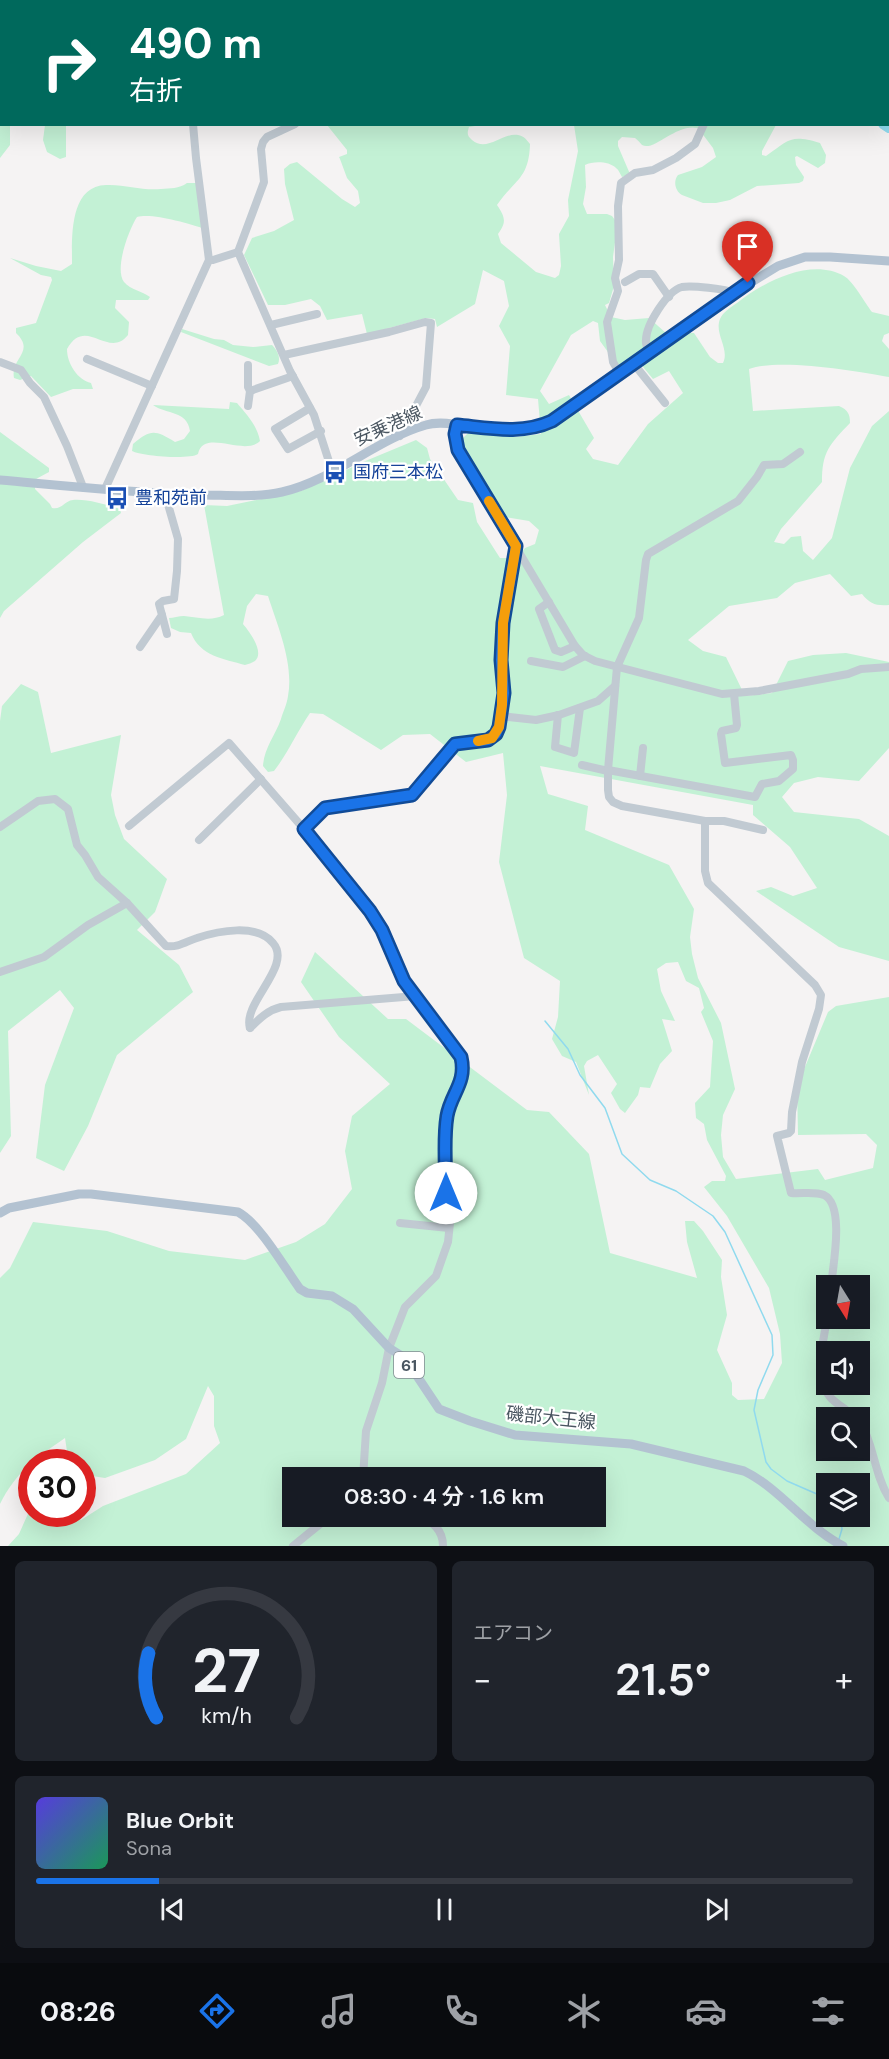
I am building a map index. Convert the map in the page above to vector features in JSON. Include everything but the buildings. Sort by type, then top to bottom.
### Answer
[{"type":"main road","name":"安乗港線","points":[[0,480],[165,494],[253,496],[282,492],[299,487],[377,446],[426,425],[444,423],[505,430],[536,427],[559,417],[734,293],[777,266],[806,257],[889,261]]},
{"type":"main road","name":"磯部大王線","points":[[0,1213],[9,1208],[80,1194],[238,1212],[246,1216],[256,1227],[300,1289],[307,1293],[332,1296],[353,1309],[389,1348],[405,1358],[439,1409],[515,1435],[631,1444],[744,1471],[760,1480],[839,1544]]},
{"type":"street","points":[[105,489],[209,260],[193,126]]},
{"type":"street","points":[[291,126],[267,137],[263,142],[264,182],[238,252],[293,376],[321,431],[332,471]]},
{"type":"street","points":[[620,374],[612,362],[607,322],[618,291],[615,278],[619,260],[618,206],[621,183],[635,173],[653,170],[676,158],[695,144],[703,126]]},
{"type":"street","points":[[209,260],[238,252]]},
{"type":"street","points":[[625,282],[639,274],[652,274],[669,297]]},
{"type":"street","points":[[649,353],[645,339],[649,324],[669,297],[682,287],[726,289],[734,293]]},
{"type":"street","points":[[271,325],[317,314]]},
{"type":"street","points":[[284,355],[425,322],[431,323],[426,387],[400,436]]},
{"type":"street","points":[[87,359],[152,386]]},
{"type":"street","points":[[0,362],[21,370],[30,384],[44,397],[83,487]]},
{"type":"street","points":[[633,364],[664,403]]},
{"type":"street","points":[[248,365],[250,391],[248,405]]},
{"type":"street","points":[[250,391],[293,376]]},
{"type":"street","points":[[310,408],[275,429],[288,449],[321,431]]},
{"type":"street","points":[[457,425],[455,434],[458,450],[575,646],[585,656],[595,661],[708,692],[734,694],[848,674],[861,669],[889,667]]},
{"type":"street","points":[[763,830],[724,821],[705,821],[622,806],[613,802],[609,797],[608,771],[615,686],[617,667],[639,618],[645,560],[648,554],[738,501],[754,482],[764,465],[783,464],[800,452]]},
{"type":"street","points":[[165,494],[177,534],[174,599],[163,600],[159,604],[167,634]]},
{"type":"street","points":[[304,829],[325,808],[412,795],[455,744],[492,738],[499,727],[504,693],[501,660],[503,623],[516,546]]},
{"type":"street","points":[[549,602],[539,609],[555,650],[561,652],[575,646]]},
{"type":"street","points":[[140,647],[162,615]]},
{"type":"street","points":[[531,661],[563,667],[585,656]]},
{"type":"street","points":[[500,716],[536,720],[558,715],[598,701],[615,686]]},
{"type":"street","points":[[582,765],[755,797],[762,784],[783,779],[793,769],[793,760],[790,755],[725,763],[721,734],[722,731],[736,728],[737,725],[734,694]]},
{"type":"street","points":[[558,715],[555,747],[574,753],[580,708]]},
{"type":"street","points":[[129,826],[229,743],[304,829],[370,911],[382,930],[404,981],[461,1057],[464,1070],[462,1081],[447,1114],[448,1242],[436,1276],[405,1307],[389,1348],[377,1400],[368,1419],[364,1467]]},
{"type":"street","points":[[640,776],[643,748]]},
{"type":"street","points":[[199,840],[261,779]]},
{"type":"street","points":[[0,827],[34,803],[55,799],[66,806],[70,813],[78,845],[98,877],[127,903],[166,946],[179,945],[212,934],[234,932],[255,932],[273,942],[278,954],[271,977],[251,1011],[248,1019],[250,1028],[274,1008],[281,1006],[416,996]]},
{"type":"street","points":[[705,821],[705,871],[708,883],[815,985],[820,995],[819,1009],[802,1062],[792,1112],[791,1131],[777,1136],[791,1193],[817,1193],[833,1202],[837,1217],[832,1275]]},
{"type":"street","points":[[0,972],[44,957],[88,925],[127,903]]},
{"type":"street","points":[[400,1223],[449,1228]]},
{"type":"street","points":[[826,1329],[821,1375],[824,1388],[842,1407]]},
{"type":"street","points":[[870,1450],[881,1486],[889,1498]]},
{"type":"street","points":[[293,1546],[316,1527]]},
{"type":"street","points":[[436,1527],[440,1531],[443,1546]]},
{"type":"green space","points":[[0,126],[10,126],[10,145],[0,158]]},
{"type":"green space","points":[[45,126],[66,126],[66,157],[60,159],[47,152],[43,140]]},
{"type":"green space","points":[[328,126],[475,126],[469,127],[469,137],[483,144],[512,135],[523,137],[530,144],[527,165],[520,178],[497,205],[504,219],[498,234],[501,243],[536,272],[555,278],[559,275],[561,266],[559,234],[569,216],[568,200],[578,151],[574,126],[775,126],[762,155],[766,156],[790,140],[802,139],[820,143],[826,155],[825,163],[818,168],[795,157],[796,165],[804,177],[799,183],[757,186],[730,200],[703,203],[682,195],[676,186],[678,175],[702,167],[716,157],[713,148],[698,128],[682,130],[647,146],[642,145],[635,138],[622,137],[618,141],[618,146],[630,174],[622,177],[617,169],[605,163],[596,162],[585,165],[586,187],[583,204],[587,214],[612,216],[617,228],[613,257],[614,286],[609,303],[605,305],[611,317],[625,320],[649,318],[666,333],[694,333],[710,357],[718,363],[723,363],[725,358],[719,325],[725,312],[760,287],[788,274],[817,269],[844,276],[855,287],[872,312],[889,316],[889,333],[884,335],[882,341],[889,349],[889,377],[798,365],[762,366],[749,369],[753,411],[839,406],[849,415],[850,423],[832,443],[825,456],[822,482],[781,529],[774,542],[784,544],[791,537],[801,536],[803,551],[813,560],[832,538],[850,468],[872,426],[889,411],[889,605],[874,604],[862,594],[851,596],[830,574],[795,583],[777,598],[729,606],[688,640],[703,651],[726,657],[745,696],[772,693],[788,661],[813,655],[846,653],[889,662],[889,748],[859,781],[818,777],[794,783],[782,797],[794,812],[859,819],[889,836],[889,961],[839,947],[756,891],[771,887],[793,896],[817,888],[790,847],[753,815],[753,805],[540,766],[548,794],[588,806],[585,830],[669,865],[694,909],[690,937],[692,954],[698,978],[721,1023],[735,1089],[723,1115],[721,1135],[723,1157],[736,1179],[818,1169],[825,1180],[873,1168],[877,1145],[866,1134],[798,1135],[797,1086],[828,1012],[836,1006],[889,997],[889,1546],[8,1546],[22,1527],[96,1527],[96,1510],[186,1474],[220,1443],[214,1426],[214,1396],[208,1386],[186,1439],[155,1460],[105,1478],[96,1477],[96,1449],[67,1449],[65,1438],[49,1449],[18,1449],[18,1477],[0,1504],[0,1278],[10,1268],[33,1222],[107,1231],[169,1251],[245,1260],[296,1242],[325,1224],[352,1189],[345,1151],[352,1116],[390,1084],[339,1037],[301,982],[315,952],[388,1019],[406,1019],[527,1110],[549,1112],[589,1154],[610,1253],[697,1278],[687,1242],[685,1221],[694,1221],[722,1260],[721,1277],[727,1315],[717,1350],[732,1383],[732,1395],[738,1400],[764,1399],[782,1363],[780,1334],[769,1288],[727,1216],[704,1187],[712,1181],[725,1181],[726,1176],[707,1140],[704,1124],[696,1118],[695,1103],[710,1087],[713,1041],[701,1012],[704,1008],[699,988],[686,981],[678,962],[666,963],[657,969],[661,991],[675,1021],[662,1019],[672,1051],[660,1064],[650,1088],[640,1087],[638,1095],[625,1113],[620,1109],[611,1093],[617,1084],[598,1055],[587,1061],[584,1066],[589,1095],[576,1062],[562,1056],[552,1039],[558,1017],[560,981],[524,958],[499,862],[507,795],[503,753],[466,762],[430,734],[403,735],[381,750],[323,714],[310,713],[279,764],[274,771],[268,772],[263,766],[264,760],[286,705],[289,671],[284,646],[268,596],[256,594],[247,606],[243,624],[255,642],[258,652],[255,661],[249,664],[245,665],[207,652],[200,647],[191,633],[171,628],[169,618],[184,616],[209,619],[224,615],[204,505],[227,506],[301,491],[416,440],[427,448],[430,459],[458,500],[473,503],[477,522],[500,558],[517,558],[525,548],[535,544],[539,530],[529,521],[505,517],[463,447],[463,438],[468,433],[515,437],[541,434],[538,399],[506,395],[510,346],[499,326],[509,306],[504,281],[483,270],[475,304],[437,327],[435,319],[426,318],[367,334],[362,314],[327,320],[320,306],[311,299],[285,305],[268,305],[244,255],[252,238],[274,231],[294,220],[285,184],[284,169],[297,162],[355,207],[360,203],[358,191],[347,178],[339,157],[347,154],[347,150]],"holes":[[[593,321],[598,323],[600,341],[618,366],[634,356],[653,379],[669,371],[683,393],[648,424],[618,465],[593,459],[586,449],[594,438],[569,395],[549,404],[540,391],[571,335]]]},
{"type":"green space","points":[[187,183],[196,183],[202,228],[170,219],[144,216],[137,217],[130,230],[122,259],[121,276],[127,285],[150,297],[148,300],[116,300],[115,308],[129,322],[128,335],[113,343],[82,336],[74,340],[67,349],[67,355],[74,370],[82,379],[91,383],[93,389],[73,389],[51,397],[31,376],[20,380],[14,378],[15,365],[24,345],[16,333],[16,328],[36,323],[52,280],[51,277],[41,275],[10,258],[61,271],[72,264],[75,215],[85,194],[94,188],[106,185],[154,189],[178,187]]},
{"type":"green space","points":[[182,329],[224,340],[233,345],[253,347],[272,345],[278,354],[278,364],[269,366],[181,332]]},
{"type":"green space","points":[[230,402],[237,403],[248,416],[257,430],[260,441],[244,446],[208,443],[198,454],[185,457],[154,456],[132,451],[133,444],[149,434],[158,433],[175,442],[184,439],[190,431],[185,419],[181,416],[153,405],[229,409]]},
{"type":"green space","points":[[0,432],[49,468],[49,472],[36,479],[35,489],[52,508],[58,508],[73,500],[84,500],[120,509],[121,513],[83,542],[4,611],[0,618]]},
{"type":"green space","points":[[21,684],[38,692],[51,753],[121,735],[111,795],[115,815],[124,839],[167,879],[155,912],[137,930],[179,965],[193,992],[117,1055],[88,1126],[64,1171],[36,1158],[45,1085],[74,1008],[60,990],[8,1031],[11,1136],[0,1153],[0,721],[2,706]]},
{"type":"waterway","points":[[545,1021],[568,1049],[580,1075],[605,1108],[622,1154],[650,1180],[676,1191],[713,1216],[725,1232],[772,1335],[773,1355],[758,1390],[754,1410],[766,1462],[771,1469],[787,1481],[816,1494]]},
{"type":"waterway","points":[[839,1539],[842,1527]]},
{"type":"slow traffic","points":[[478,741],[492,738],[499,727],[504,693],[501,660],[504,611],[516,546],[489,501]]},
{"type":"place","name":"国府三本松","points":[[335,472]]},
{"type":"place","name":"豊和苑前","points":[[117,498]]},
{"type":"route","points":[[446,1193],[447,1114],[462,1081],[464,1070],[461,1057],[404,981],[382,930],[370,911],[304,829],[325,808],[412,795],[455,744],[488,740],[496,734],[499,727],[504,693],[501,660],[504,611],[516,546],[458,450],[455,434],[457,425],[517,430],[536,427],[552,421],[748,283]]}]
